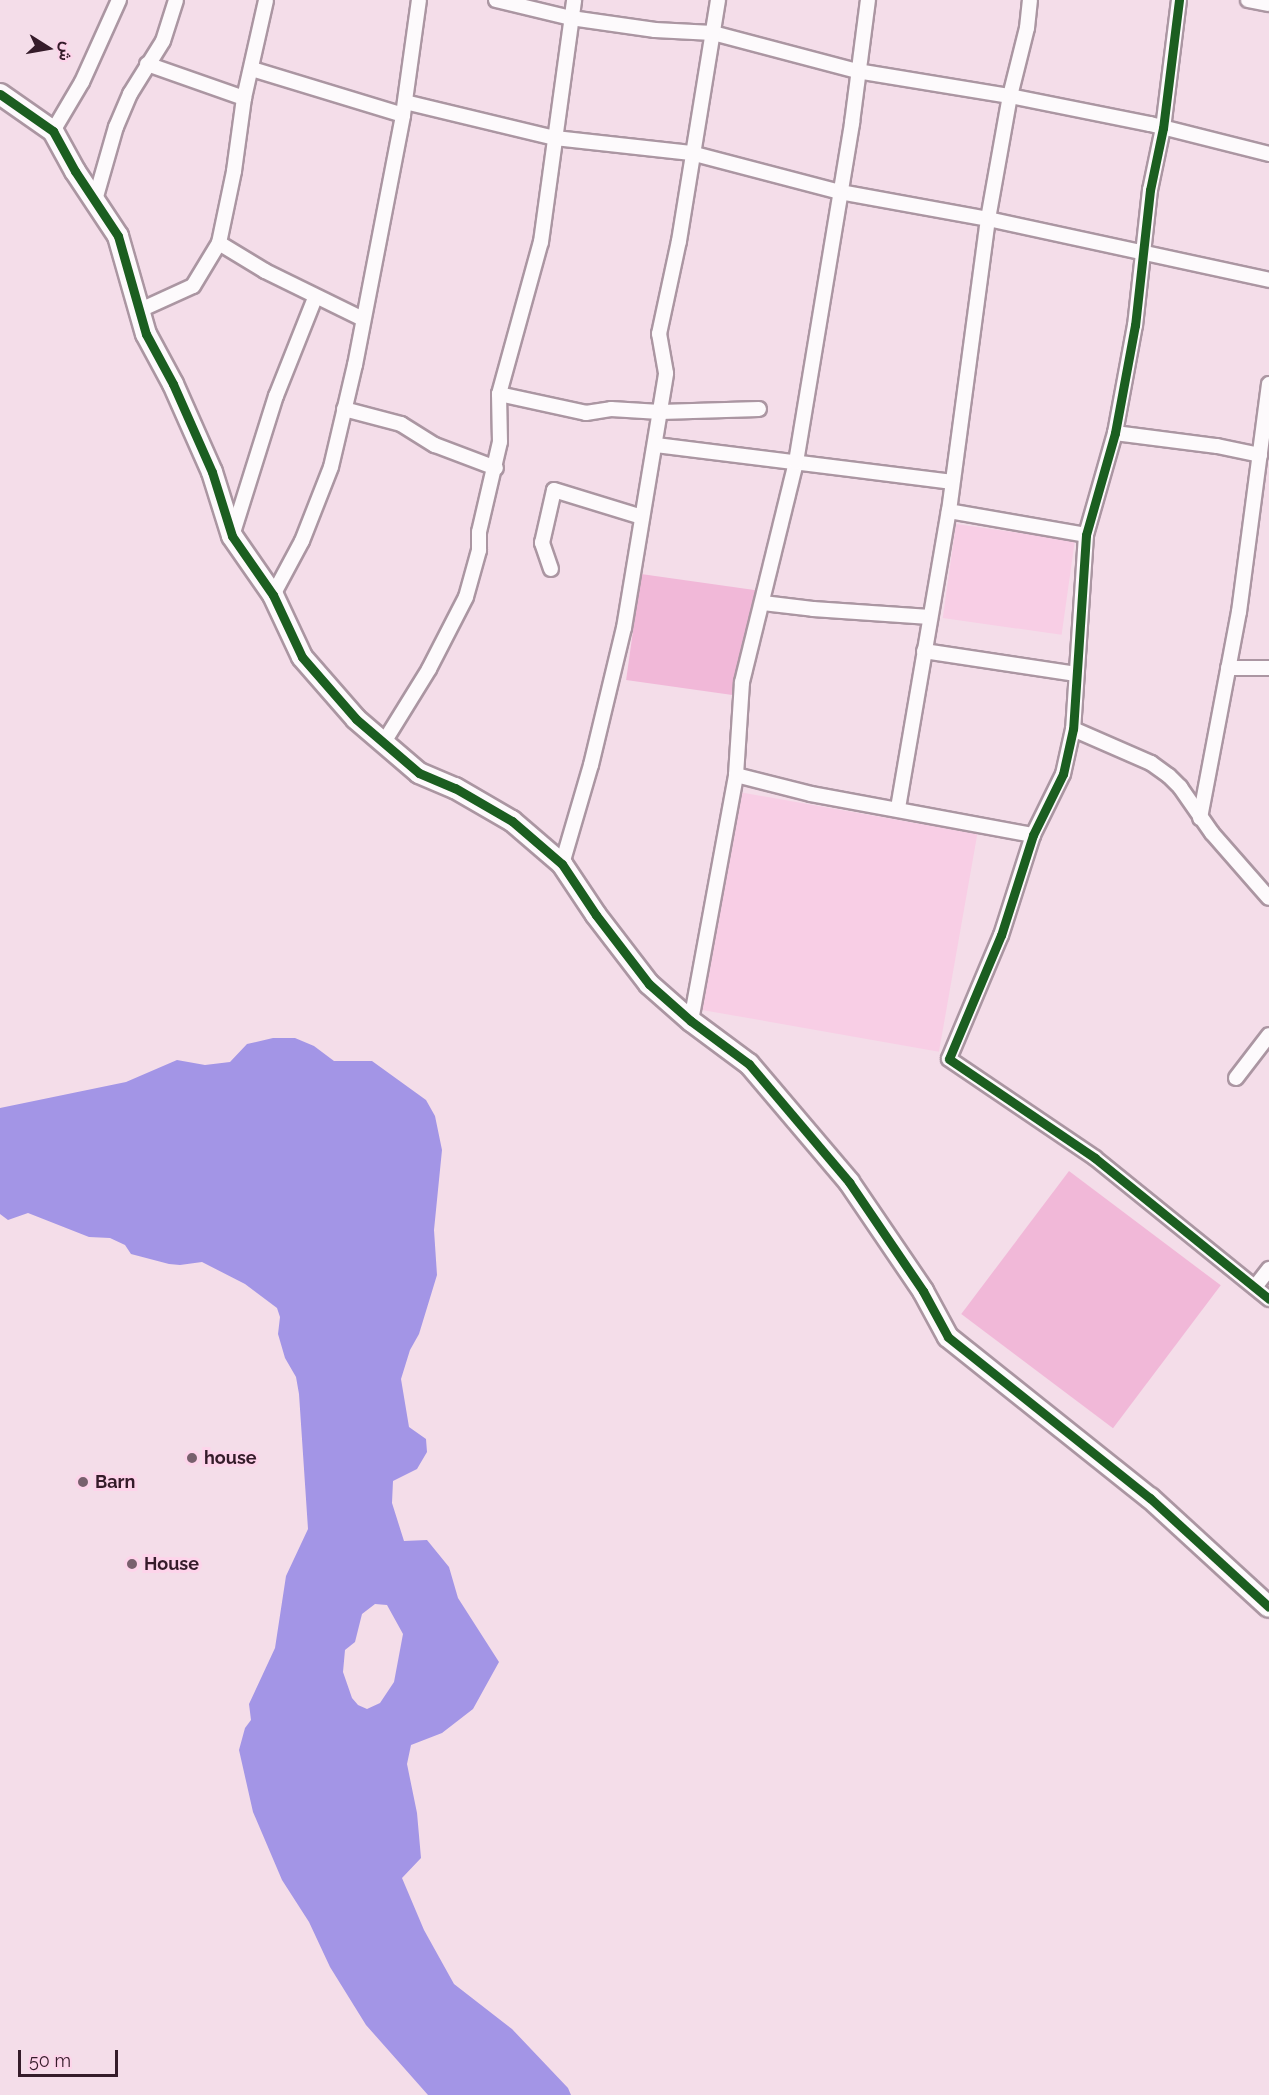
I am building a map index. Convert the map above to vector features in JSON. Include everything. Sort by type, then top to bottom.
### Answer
[{"type":"street","points":[[53,131],[82,82],[119,0]]},
{"type":"street","points":[[95,200],[116,127],[147,64],[168,30],[176,0]]},
{"type":"street","points":[[138,311],[193,286],[219,243],[234,171],[244,98],[266,0]]},
{"type":"street","points":[[273,595],[318,504],[331,466],[345,409],[404,108],[419,0]]},
{"type":"street","points":[[496,0],[571,18],[655,30],[713,33],[858,71],[1010,96],[1269,154]]},
{"type":"street","points":[[384,742],[429,669],[466,597],[479,550],[479,532],[496,468],[501,432],[499,394],[541,242],[574,0]]},
{"type":"street","points":[[562,864],[591,765],[624,628],[666,374],[659,334],[679,241],[691,153],[718,0]]},
{"type":"street","points":[[691,1021],[735,775],[742,682],[796,462],[867,20],[868,0]]},
{"type":"street","points":[[898,808],[949,511],[951,482],[988,219],[1010,96],[1027,28],[1030,0]]},
{"type":"street","points":[[1179,0],[1163,129],[1150,190],[1135,325],[1115,433],[1086,535],[1073,729],[1063,774],[1033,835],[1001,935],[949,1059],[1095,1158],[1269,1299]]},
{"type":"street","points":[[1248,0],[1269,4]]},
{"type":"street","points":[[147,64],[244,98]]},
{"type":"street","points":[[252,69],[404,108],[555,138],[691,153],[840,192],[988,219],[1269,280]]},
{"type":"street","points":[[0,94],[53,131],[75,171],[118,236],[146,334],[173,384],[212,472],[232,536],[273,595],[301,656],[356,719],[419,773],[455,788],[512,821],[562,864],[596,915],[649,984],[691,1021],[750,1064],[849,1182],[923,1291],[948,1337],[1150,1498],[1269,1608]]},
{"type":"street","points":[[219,243],[315,298],[363,319]]},
{"type":"street","points":[[232,536],[276,396],[315,298]]},
{"type":"street","points":[[1200,818],[1228,668],[1269,384]]},
{"type":"street","points":[[499,394],[586,413],[611,409],[660,412],[759,409]]},
{"type":"street","points":[[345,409],[401,424],[435,445],[496,468]]},
{"type":"street","points":[[1115,433],[1217,446],[1260,455]]},
{"type":"street","points":[[656,445],[951,482]]},
{"type":"street","points":[[551,569],[542,543],[554,490],[642,517]]},
{"type":"street","points":[[949,511],[1086,535]]},
{"type":"street","points":[[763,603],[813,609],[930,617]]},
{"type":"street","points":[[924,651],[1076,674]]},
{"type":"street","points":[[1228,668],[1269,668]]},
{"type":"street","points":[[1073,729],[1151,763],[1180,787],[1200,818],[1269,898]]},
{"type":"street","points":[[735,775],[811,794],[898,808],[1033,835]]},
{"type":"street","points":[[1236,1078],[1269,1035]]},
{"type":"street","points":[[1255,1287],[1269,1269]]},
{"type":"shaded area","points":[[956,524],[1075,541],[1062,635],[943,618]]},
{"type":"shaded area","points":[[641,574],[758,590],[743,696],[626,680]]},
{"type":"shaded area","points":[[739,792],[977,834],[939,1052],[701,1010]]},
{"type":"shaded area","points":[[273,1038],[295,1038],[314,1046],[334,1061],[372,1061],[426,1100],[435,1116],[442,1150],[434,1230],[437,1275],[419,1334],[410,1350],[401,1379],[409,1427],[426,1439],[427,1452],[417,1469],[393,1481],[392,1503],[404,1541],[427,1540],[449,1567],[458,1598],[499,1662],[473,1709],[442,1733],[411,1745],[407,1764],[417,1813],[421,1858],[402,1878],[424,1930],[454,1984],[512,2029],[568,2088],[571,2095],[428,2095],[366,2025],[330,1967],[309,1922],[282,1880],[253,1812],[239,1750],[245,1728],[251,1720],[249,1704],[275,1648],[286,1576],[308,1529],[299,1394],[296,1377],[285,1358],[278,1334],[280,1317],[277,1308],[245,1284],[202,1262],[169,1264],[131,1254],[125,1245],[110,1238],[89,1237],[28,1213],[8,1220],[0,1214],[0,1108],[126,1082],[177,1060],[205,1065],[230,1062],[247,1044]],"holes":[[[375,1604],[387,1605],[403,1634],[394,1682],[380,1703],[367,1709],[358,1705],[352,1698],[343,1672],[345,1650],[355,1642],[362,1614]]]},
{"type":"shaded area","points":[[1069,1171],[1221,1285],[1113,1428],[961,1314]]},
{"type":"cycle path","points":[[1179,0],[1163,128],[1150,190],[1135,325],[1115,433],[1086,535],[1073,729],[1063,774],[1033,835],[1001,935],[949,1059],[1095,1158],[1269,1299]]},
{"type":"cycle path","points":[[0,94],[53,131],[75,171],[118,236],[146,334],[173,384],[212,472],[232,536],[273,595],[302,657],[356,719],[419,773],[455,788],[512,821],[562,864],[596,915],[649,984],[691,1021],[749,1064],[849,1182],[923,1291],[948,1337],[1150,1498],[1269,1607]]},
{"type":"place","name":"house","points":[[192,1458]]},
{"type":"place","name":"Barn","points":[[83,1482]]},
{"type":"place","name":"House","points":[[132,1564]]}]
